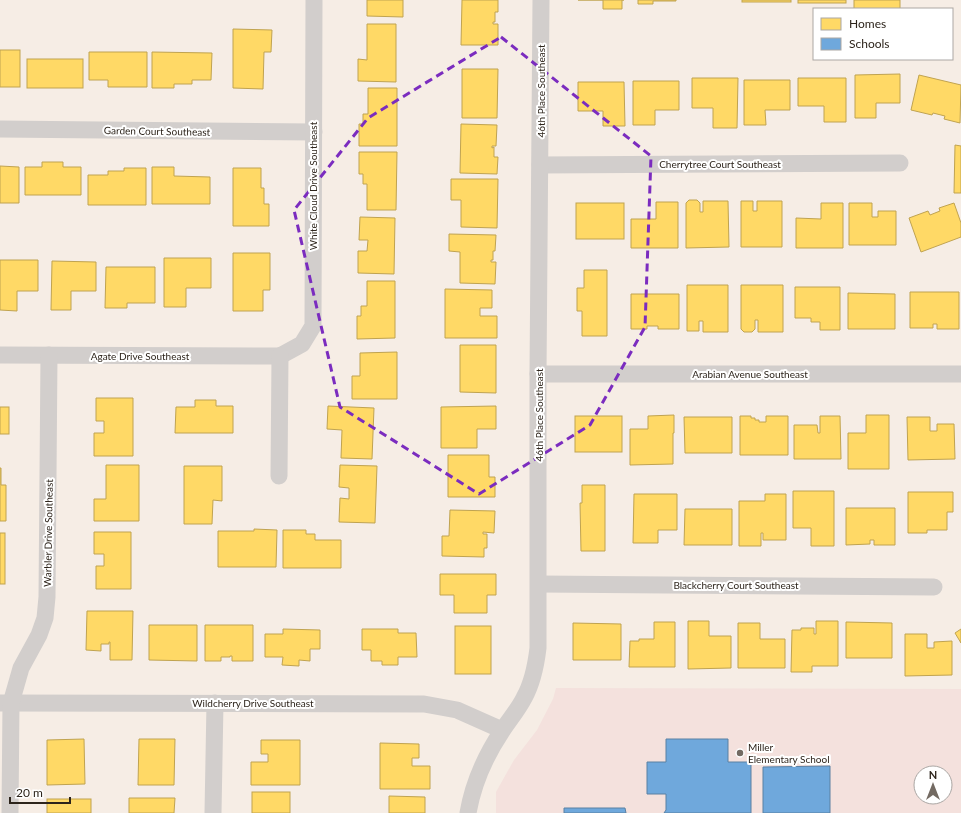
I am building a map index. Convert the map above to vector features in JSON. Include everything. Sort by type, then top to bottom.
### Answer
[{"type":"street","name":"White Cloud Drive Southeast","points":[[280,356],[302,344],[313,326],[314,0]]},
{"type":"street","name":"46th Place Southeast","points":[[468,813],[470,798],[475,783],[494,744],[525,697],[535,668],[538,648],[538,374],[541,0]]},
{"type":"street","name":"Garden Court Southeast","points":[[0,129],[314,132]]},
{"type":"street","name":"Cherrytree Court Southeast","points":[[540,165],[900,163]]},
{"type":"street","name":"Agate Drive Southeast","points":[[0,355],[280,356]]},
{"type":"street","name":"Warbler Drive Southeast","points":[[10,813],[5,703],[21,668],[39,635],[45,618],[47,597],[49,355]]},
{"type":"street","points":[[279,476],[280,356]]},
{"type":"street","name":"Arabian Avenue Southeast","points":[[538,374],[961,374]]},
{"type":"street","name":"Blackcherry Court Southeast","points":[[539,584],[934,587]]},
{"type":"street","name":"Wildcherry Drive Southeast","points":[[5,703],[424,704],[457,710],[502,730]]},
{"type":"street","points":[[213,813],[215,703]]},
{"type":"highlighted area","points":[[501,37],[651,156],[645,327],[590,425],[479,494],[340,407],[294,210],[368,118]]},
{"type":"shaded area","name":"Miller Elementary School","points":[[556,688],[961,689],[961,813],[496,813],[496,792],[514,760],[537,730],[553,699]]},
{"type":"building: Homes","points":[[367,0],[403,0],[403,17],[367,16]]},
{"type":"building: Homes","points":[[462,0],[498,0],[498,12],[495,12],[495,22],[493,22],[493,24],[498,24],[498,45],[461,45]]},
{"type":"building: Homes","points":[[603,0],[622,0],[622,9],[603,9]]},
{"type":"building: Homes","points":[[638,0],[676,1],[653,1],[653,4],[638,4]]},
{"type":"building: Homes","points":[[742,0],[791,0],[791,2],[742,2]]},
{"type":"building: Homes","points":[[798,0],[846,0],[846,3],[798,3]]},
{"type":"building: Homes","points":[[854,0],[900,0],[900,8],[854,8]]},
{"type":"building: Homes","points":[[367,24],[396,24],[396,82],[358,81],[358,59],[367,60]]},
{"type":"building: Homes","points":[[233,29],[272,30],[271,52],[264,52],[263,89],[233,88]]},
{"type":"building: Homes","points":[[0,50],[20,50],[20,87],[0,87]]},
{"type":"building: Homes","points":[[89,52],[147,52],[147,87],[108,87],[108,80],[89,80]]},
{"type":"building: Homes","points":[[152,52],[212,53],[211,80],[192,80],[192,84],[174,84],[174,88],[152,88]]},
{"type":"building: Homes","points":[[27,59],[83,59],[83,88],[27,88]]},
{"type":"building: Homes","points":[[462,69],[498,69],[497,118],[462,118]]},
{"type":"building: Homes","points":[[900,74],[900,103],[876,103],[876,118],[855,118],[855,75]]},
{"type":"building: Homes","points":[[919,75],[961,85],[960,123],[944,119],[945,116],[933,113],[932,115],[911,110]]},
{"type":"building: Homes","points":[[692,78],[738,78],[737,128],[713,128],[713,108],[692,108]]},
{"type":"building: Homes","points":[[798,78],[846,78],[846,122],[824,122],[824,106],[798,106]]},
{"type":"building: Homes","points":[[744,80],[790,80],[790,110],[765,110],[766,125],[744,125]]},
{"type":"building: Homes","points":[[633,81],[679,81],[679,110],[655,110],[655,125],[633,125]]},
{"type":"building: Homes","points":[[578,82],[624,82],[625,126],[603,126],[603,111],[578,111]]},
{"type":"building: Homes","points":[[368,88],[397,88],[397,146],[359,146],[359,124],[363,124],[363,114],[368,114]]},
{"type":"building: Homes","points":[[461,124],[497,125],[496,146],[492,146],[492,148],[494,147],[494,157],[498,157],[497,174],[460,173]]},
{"type":"building: Homes","points":[[955,145],[961,146],[961,193],[954,193]]},
{"type":"building: Homes","points":[[359,152],[397,152],[396,210],[367,210],[367,184],[363,184],[363,174],[359,174]]},
{"type":"building: Homes","points":[[42,162],[63,162],[63,167],[81,167],[81,195],[25,195],[25,167],[42,167]]},
{"type":"building: Homes","points":[[0,166],[19,167],[19,203],[0,203]]},
{"type":"building: Homes","points":[[152,167],[174,167],[174,176],[210,177],[210,204],[152,204]]},
{"type":"building: Homes","points":[[124,168],[146,168],[146,205],[88,205],[88,175],[108,175],[108,171],[124,171]]},
{"type":"building: Homes","points":[[233,168],[261,168],[261,188],[264,188],[264,204],[269,204],[269,226],[233,226]]},
{"type":"building: Homes","points":[[451,179],[498,179],[497,228],[461,227],[461,200],[451,200]]},
{"type":"building: Homes","points":[[689,200],[697,200],[700,203],[700,212],[703,212],[703,201],[728,201],[729,247],[686,248],[686,203]]},
{"type":"building: Homes","points":[[741,201],[753,201],[753,211],[757,211],[757,201],[782,201],[782,247],[741,247]]},
{"type":"building: Homes","points":[[656,202],[678,202],[678,248],[631,248],[631,219],[656,219]]},
{"type":"building: Homes","points":[[576,203],[624,203],[624,239],[576,239]]},
{"type":"building: Homes","points":[[821,203],[843,203],[843,248],[796,248],[796,218],[821,219]]},
{"type":"building: Homes","points":[[849,203],[872,203],[872,217],[878,217],[878,211],[896,211],[896,245],[849,245]]},
{"type":"building: Homes","points":[[954,203],[961,223],[961,237],[921,252],[909,218],[928,211],[930,215],[940,211],[939,208]]},
{"type":"building: Homes","points":[[360,217],[395,218],[394,274],[358,273],[358,251],[367,251],[368,240],[359,240]]},
{"type":"building: Homes","points":[[449,234],[496,235],[495,251],[493,251],[493,260],[491,260],[491,262],[496,262],[495,284],[460,283],[460,252],[449,251]]},
{"type":"building: Homes","points":[[233,253],[270,253],[270,290],[263,290],[263,311],[233,311]]},
{"type":"building: Homes","points":[[164,258],[211,258],[211,288],[186,288],[186,307],[164,307]]},
{"type":"building: Homes","points":[[0,260],[38,260],[38,291],[17,291],[17,311],[0,310]]},
{"type":"building: Homes","points":[[52,261],[96,262],[96,291],[71,291],[71,310],[51,310]]},
{"type":"building: Homes","points":[[106,267],[155,267],[155,303],[127,303],[127,308],[105,308]]},
{"type":"building: Homes","points":[[584,270],[607,270],[607,336],[582,336],[582,311],[577,311],[577,288],[584,288]]},
{"type":"building: Homes","points":[[367,281],[395,281],[395,338],[357,339],[357,316],[361,316],[361,306],[367,306]]},
{"type":"building: Homes","points":[[687,285],[728,285],[728,332],[703,332],[703,321],[699,321],[699,331],[687,331]]},
{"type":"building: Homes","points":[[741,285],[783,285],[783,332],[758,332],[758,320],[755,320],[755,329],[752,332],[744,332],[741,329]]},
{"type":"building: Homes","points":[[795,287],[840,287],[840,330],[820,330],[820,322],[811,322],[811,318],[795,318]]},
{"type":"building: Homes","points":[[445,289],[492,290],[492,308],[480,308],[480,316],[497,316],[497,338],[445,338]]},
{"type":"building: Homes","points":[[910,292],[959,292],[959,329],[937,329],[937,324],[933,324],[933,328],[910,328]]},
{"type":"building: Homes","points":[[848,293],[895,294],[895,329],[848,329]]},
{"type":"building: Homes","points":[[631,294],[679,294],[679,329],[658,329],[658,326],[647,326],[647,329],[631,329]]},
{"type":"building: Homes","points":[[460,345],[496,345],[496,393],[460,392]]},
{"type":"building: Homes","points":[[397,352],[397,399],[352,399],[352,376],[360,376],[360,353]]},
{"type":"building: Homes","points":[[96,398],[133,398],[133,456],[94,456],[94,433],[104,433],[104,421],[96,421]]},
{"type":"building: Homes","points":[[195,400],[216,400],[216,406],[233,406],[233,433],[175,433],[176,407],[195,407]]},
{"type":"building: Homes","points":[[328,406],[374,408],[372,459],[341,458],[342,430],[327,429]]},
{"type":"building: Homes","points":[[496,406],[496,429],[477,429],[477,448],[441,448],[441,407]]},
{"type":"building: Homes","points":[[0,407],[9,407],[9,434],[0,434]]},
{"type":"building: Homes","points":[[674,415],[673,464],[630,465],[630,429],[648,429],[648,416]]},
{"type":"building: Homes","points":[[866,415],[889,415],[889,469],[848,469],[848,433],[866,433]]},
{"type":"building: Homes","points":[[575,416],[622,416],[622,452],[575,452]]},
{"type":"building: Homes","points":[[740,416],[751,416],[751,418],[755,418],[755,420],[759,420],[759,422],[766,422],[766,416],[788,416],[788,455],[740,455]]},
{"type":"building: Homes","points":[[820,416],[840,416],[841,459],[794,459],[794,425],[817,425],[818,433],[820,433]]},
{"type":"building: Homes","points":[[684,417],[732,417],[732,453],[685,453]]},
{"type":"building: Homes","points":[[907,417],[930,417],[930,431],[937,431],[937,424],[954,424],[955,459],[908,460]]},
{"type":"building: Homes","points":[[448,455],[489,455],[489,477],[495,477],[495,497],[448,497]]},
{"type":"building: Homes","points":[[106,465],[139,465],[139,521],[94,521],[94,499],[106,499]]},
{"type":"building: Homes","points":[[340,465],[377,466],[375,523],[339,522],[340,498],[349,499],[349,488],[339,487]]},
{"type":"building: Homes","points":[[184,466],[222,466],[222,501],[213,500],[212,524],[184,524]]},
{"type":"building: Homes","points":[[0,468],[1,485],[6,485],[6,521],[0,521]]},
{"type":"building: Homes","points":[[582,485],[605,485],[605,551],[581,551],[580,503],[582,503]]},
{"type":"building: Homes","points":[[793,491],[834,491],[834,546],[811,546],[811,528],[793,528]]},
{"type":"building: Homes","points":[[908,492],[953,492],[953,512],[947,512],[947,530],[927,530],[927,533],[908,533]]},
{"type":"building: Homes","points":[[634,494],[677,494],[677,530],[658,530],[658,543],[633,543]]},
{"type":"building: Homes","points":[[765,494],[786,494],[786,540],[763,540],[763,533],[761,533],[761,546],[739,546],[739,501],[765,501]]},
{"type":"building: Homes","points":[[846,508],[895,508],[895,545],[874,545],[874,540],[870,540],[870,544],[846,545]]},
{"type":"building: Homes","points":[[685,509],[732,509],[732,545],[684,545]]},
{"type":"building: Homes","points":[[450,510],[495,511],[494,533],[483,532],[483,534],[487,534],[487,548],[484,548],[484,557],[442,556],[442,536],[449,536]]},
{"type":"building: Homes","points":[[254,529],[277,530],[276,567],[218,567],[218,531],[254,531]]},
{"type":"building: Homes","points":[[283,530],[306,530],[306,534],[315,534],[315,540],[341,540],[341,568],[283,568]]},
{"type":"building: Homes","points":[[94,532],[131,532],[131,589],[96,589],[96,566],[104,566],[104,554],[94,554]]},
{"type":"building: Homes","points":[[0,533],[5,533],[5,584],[0,584]]},
{"type":"building: Homes","points":[[440,574],[496,574],[496,595],[487,595],[487,613],[454,613],[454,595],[440,595]]},
{"type":"building: Homes","points":[[87,611],[133,611],[132,660],[110,660],[110,642],[109,644],[101,644],[101,651],[86,650]]},
{"type":"building: Homes","points":[[688,621],[709,621],[709,636],[731,636],[731,668],[688,669]]},
{"type":"building: Homes","points":[[816,621],[838,621],[838,666],[812,666],[812,672],[791,672],[792,630],[814,628],[814,634],[816,634]]},
{"type":"building: Homes","points":[[654,622],[675,622],[675,667],[629,667],[630,641],[639,641],[639,639],[654,639]]},
{"type":"building: Homes","points":[[846,622],[892,623],[892,658],[846,658]]},
{"type":"building: Homes","points":[[573,623],[621,624],[621,660],[573,660]]},
{"type":"building: Homes","points":[[738,623],[760,623],[760,639],[785,639],[785,668],[738,668]]},
{"type":"building: Homes","points":[[149,625],[197,625],[197,661],[149,660]]},
{"type":"building: Homes","points":[[205,625],[253,625],[253,661],[232,661],[232,656],[230,656],[221,657],[221,661],[205,661]]},
{"type":"building: Homes","points":[[455,626],[491,626],[491,674],[455,674]]},
{"type":"building: Homes","points":[[283,629],[320,630],[320,649],[310,649],[310,661],[299,660],[299,666],[282,665],[283,657],[265,657],[265,634],[283,634]]},
{"type":"building: Homes","points":[[362,629],[398,629],[398,633],[416,633],[417,657],[398,657],[398,665],[382,665],[382,661],[371,661],[371,650],[362,650]]},
{"type":"building: Homes","points":[[961,629],[961,643],[955,633]]},
{"type":"building: Homes","points":[[905,634],[927,634],[927,648],[934,648],[934,642],[952,641],[952,675],[905,676]]},
{"type":"building: Homes","points":[[84,739],[85,784],[47,785],[47,740]]},
{"type":"building: Homes","points":[[139,739],[175,739],[174,785],[138,785]]},
{"type":"building: Homes","points":[[261,740],[300,740],[300,785],[251,785],[251,762],[268,762],[268,754],[261,754]]},
{"type":"building: Homes","points":[[380,743],[419,744],[419,758],[412,758],[412,766],[430,766],[430,789],[380,789]]},
{"type":"building: Homes","points":[[252,792],[290,792],[290,813],[252,813]]},
{"type":"building: Homes","points":[[389,796],[425,797],[425,813],[389,813]]},
{"type":"building: Homes","points":[[129,798],[175,798],[174,813],[129,813]]},
{"type":"building: Homes","points":[[47,799],[91,799],[91,813],[47,813]]},
{"type":"building: Schools","points":[[666,739],[728,739],[728,762],[751,762],[751,813],[664,813],[666,810],[666,794],[647,794],[647,762],[666,762]]},
{"type":"building: Schools","points":[[830,766],[830,813],[763,813],[763,767]]},
{"type":"building: Schools","points":[[564,808],[625,808],[626,813],[564,813]]},
{"type":"place","name":"Miller Elementary School","points":[[740,753]]}]
